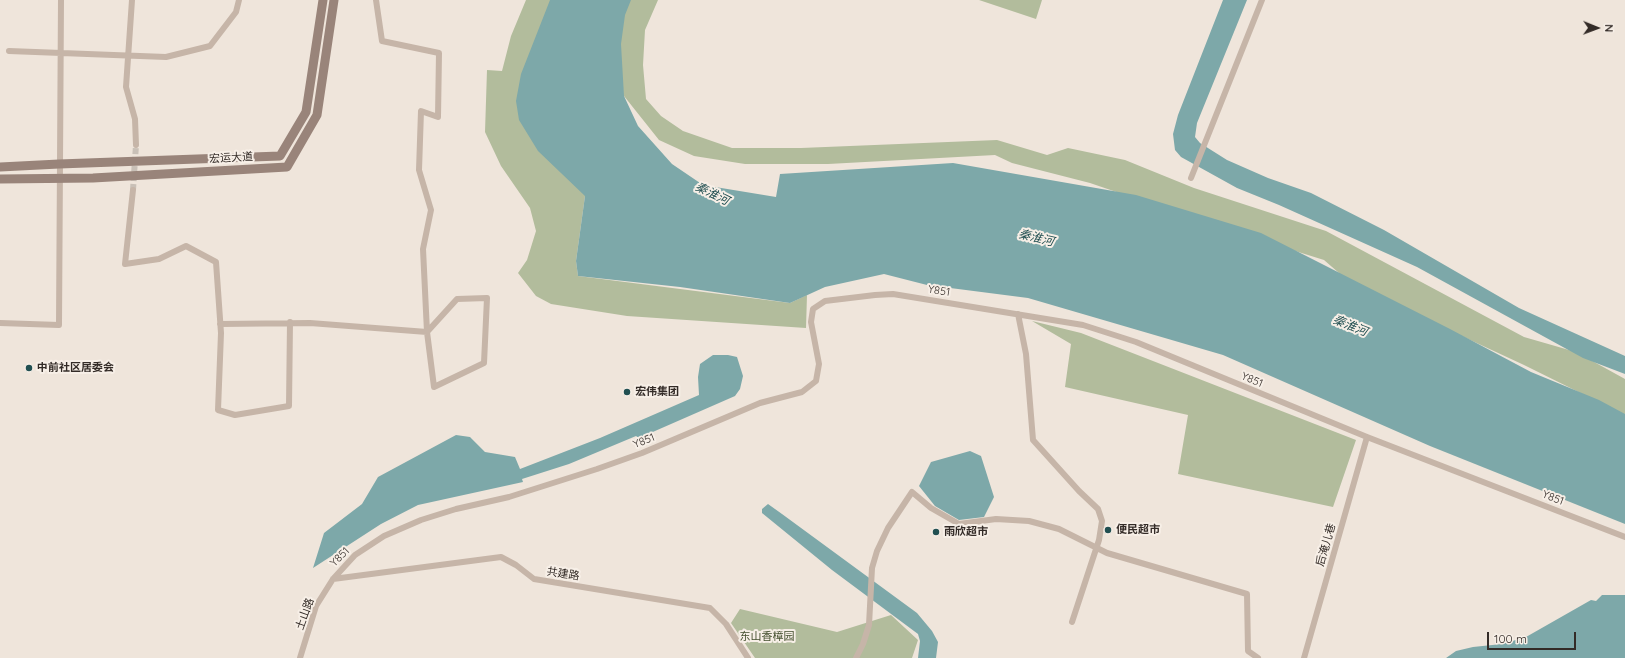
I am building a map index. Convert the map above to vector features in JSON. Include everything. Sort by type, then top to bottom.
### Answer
[{"type":"main road","name":"宏运大道","points":[[0,167],[280,156],[306,112],[323,0]]},
{"type":"main road","name":"宏运大道","points":[[0,180],[93,178],[287,167],[317,115],[334,0]]},
{"type":"street","points":[[0,323],[59,325],[61,0]]},
{"type":"street","points":[[132,0],[126,87],[135,119],[136,145]]},
{"type":"street","points":[[9,51],[166,57],[210,46],[236,12],[238,0]]},
{"type":"street","points":[[376,0],[382,40],[439,52],[438,117],[421,111],[419,170],[431,210],[423,249],[427,332],[434,387],[484,363],[487,298],[456,299],[427,332]]},
{"type":"street","points":[[1191,178],[1262,0]]},
{"type":"street","points":[[133,190],[124,264],[159,259],[186,246],[216,262],[220,324],[218,410],[236,415],[289,406],[290,322]]},
{"type":"street","name":"Y851","points":[[333,579],[355,555],[384,536],[420,520],[456,509],[509,497],[597,469],[642,453],[760,404],[802,392],[816,380],[819,364],[811,322],[813,309],[825,301],[893,294],[1083,325],[1136,342],[1367,437],[1625,538]]},
{"type":"street","points":[[1018,314],[1026,354],[1033,440],[1079,491],[1098,509],[1102,520],[1097,548],[1072,622]]},
{"type":"street","points":[[220,324],[290,322],[427,332]]},
{"type":"street","name":"后淹儿巷","points":[[1304,658],[1367,437]]},
{"type":"street","points":[[856,658],[863,644],[869,625],[872,568],[877,552],[888,528],[912,492],[931,508],[959,524],[996,519],[1029,522],[1059,529],[1107,553],[1248,594],[1248,651],[1258,658]]},
{"type":"street","name":"共建路","points":[[333,579],[501,557],[516,565],[534,579],[710,608],[726,624],[748,658]]},
{"type":"street","name":"土山路","points":[[300,658],[316,606],[333,579]]},
{"type":"green space","points":[[526,0],[658,0],[645,30],[643,65],[646,99],[661,116],[683,131],[732,148],[801,148],[997,140],[1047,155],[1068,148],[1125,160],[1194,188],[1326,231],[1524,337],[1576,352],[1625,379],[1625,415],[1524,365],[1354,286],[1324,260],[1228,230],[1090,183],[1012,163],[995,155],[828,164],[745,164],[694,156],[659,140],[624,96],[585,196],[576,261],[578,276],[790,303],[807,295],[806,328],[627,316],[551,304],[536,296],[518,273],[527,260],[536,231],[530,208],[501,166],[485,132],[487,70],[502,71],[511,36]]},
{"type":"green space","points":[[979,0],[1042,0],[1036,19]]},
{"type":"green space","points":[[1032,321],[1081,333],[1356,440],[1333,507],[1178,474],[1188,415],[1065,387],[1071,344]]},
{"type":"green space","name":"东山香樟园","points":[[740,609],[837,632],[891,615],[918,640],[912,658],[755,658],[731,623]]},
{"type":"water","name":"秦淮河","points":[[550,0],[631,0],[625,15],[621,44],[624,96],[638,126],[672,164],[703,185],[776,197],[780,174],[953,163],[1136,195],[1261,233],[1531,372],[1599,400],[1625,414],[1625,524],[1430,446],[1223,355],[1028,298],[927,285],[884,274],[825,287],[790,303],[680,287],[578,276],[576,261],[585,196],[538,151],[519,120],[516,101],[521,74]]},
{"type":"water","points":[[1223,0],[1247,0],[1197,123],[1195,137],[1200,143],[1227,160],[1268,178],[1311,193],[1384,230],[1519,308],[1625,356],[1625,374],[1583,358],[1417,267],[1279,205],[1237,188],[1181,157],[1175,150],[1173,134],[1178,115]]},
{"type":"water","points":[[713,355],[728,355],[737,357],[743,376],[740,389],[735,396],[639,438],[636,436],[569,464],[522,479],[523,482],[418,505],[381,524],[313,568],[324,533],[362,504],[378,477],[456,435],[470,437],[485,452],[515,457],[520,469],[600,438],[699,395],[698,377],[700,364]]},
{"type":"water","points":[[970,451],[981,456],[994,497],[984,517],[959,520],[935,506],[919,486],[931,462]]},
{"type":"water","points":[[768,504],[917,613],[932,631],[938,642],[936,658],[918,658],[920,641],[918,634],[832,570],[762,513],[762,509]]},
{"type":"water","points":[[1602,595],[1625,595],[1625,658],[1446,658],[1456,651],[1473,647],[1502,644],[1526,637],[1591,600],[1596,601]]},
{"type":"tunnel","points":[[133,190],[136,145]]},
{"type":"place","name":"中前社区居委会","points":[[29,368]]},
{"type":"place","name":"宏伟集团","points":[[627,392]]},
{"type":"place","name":"便民超市","points":[[1108,530]]},
{"type":"place","name":"雨欣超市","points":[[936,532]]}]
